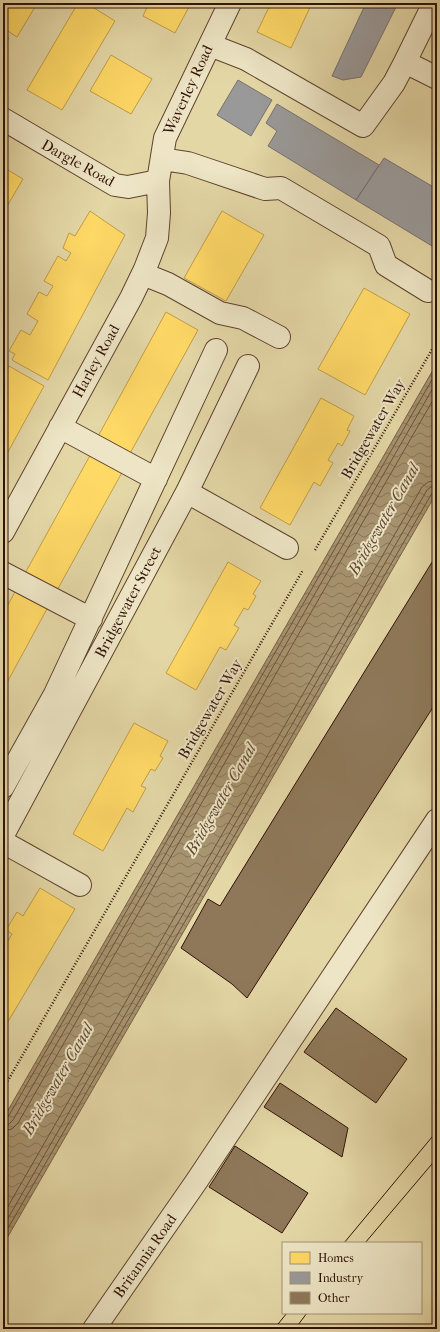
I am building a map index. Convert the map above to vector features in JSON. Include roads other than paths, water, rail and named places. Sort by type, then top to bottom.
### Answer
[{"type":"street","name":"Waverley Road","points":[[158,181],[165,138],[230,3]]},
{"type":"street","points":[[210,45],[246,60],[363,126],[394,83],[434,3]]},
{"type":"street","points":[[405,62],[437,78]]},
{"type":"street","name":"Dargle Road","points":[[3,119],[115,186],[128,188],[158,181]]},
{"type":"street","points":[[162,159],[188,163],[265,189],[281,188],[379,246],[386,265],[428,291]]},
{"type":"street","name":"Harley Road","points":[[3,532],[143,274],[157,238],[159,226],[158,181]]},
{"type":"street","points":[[143,274],[168,284],[220,313],[243,318],[279,337]]},
{"type":"street","points":[[3,787],[11,756],[55,694],[216,350]]},
{"type":"street","name":"Bridgewater Street","points":[[3,835],[187,492],[248,366]]},
{"type":"street","points":[[60,427],[156,479]]},
{"type":"street","points":[[187,492],[287,548]]},
{"type":"street","points":[[3,573],[91,619]]},
{"type":"street","name":"Britannia Road","points":[[94,1329],[196,1182],[437,820]]},
{"type":"street","points":[[3,842],[80,885]]},
{"type":"water","name":"Bridgewater Canal","points":[[437,363],[437,492],[3,1245],[3,1119]]},
{"type":"tram line","points":[[345,1242],[437,1131]]},
{"type":"tram line","points":[[366,1242],[437,1158]]},
{"type":"tram line","points":[[274,1329],[286,1314]]},
{"type":"tram line","points":[[295,1329],[306,1314]]}]
